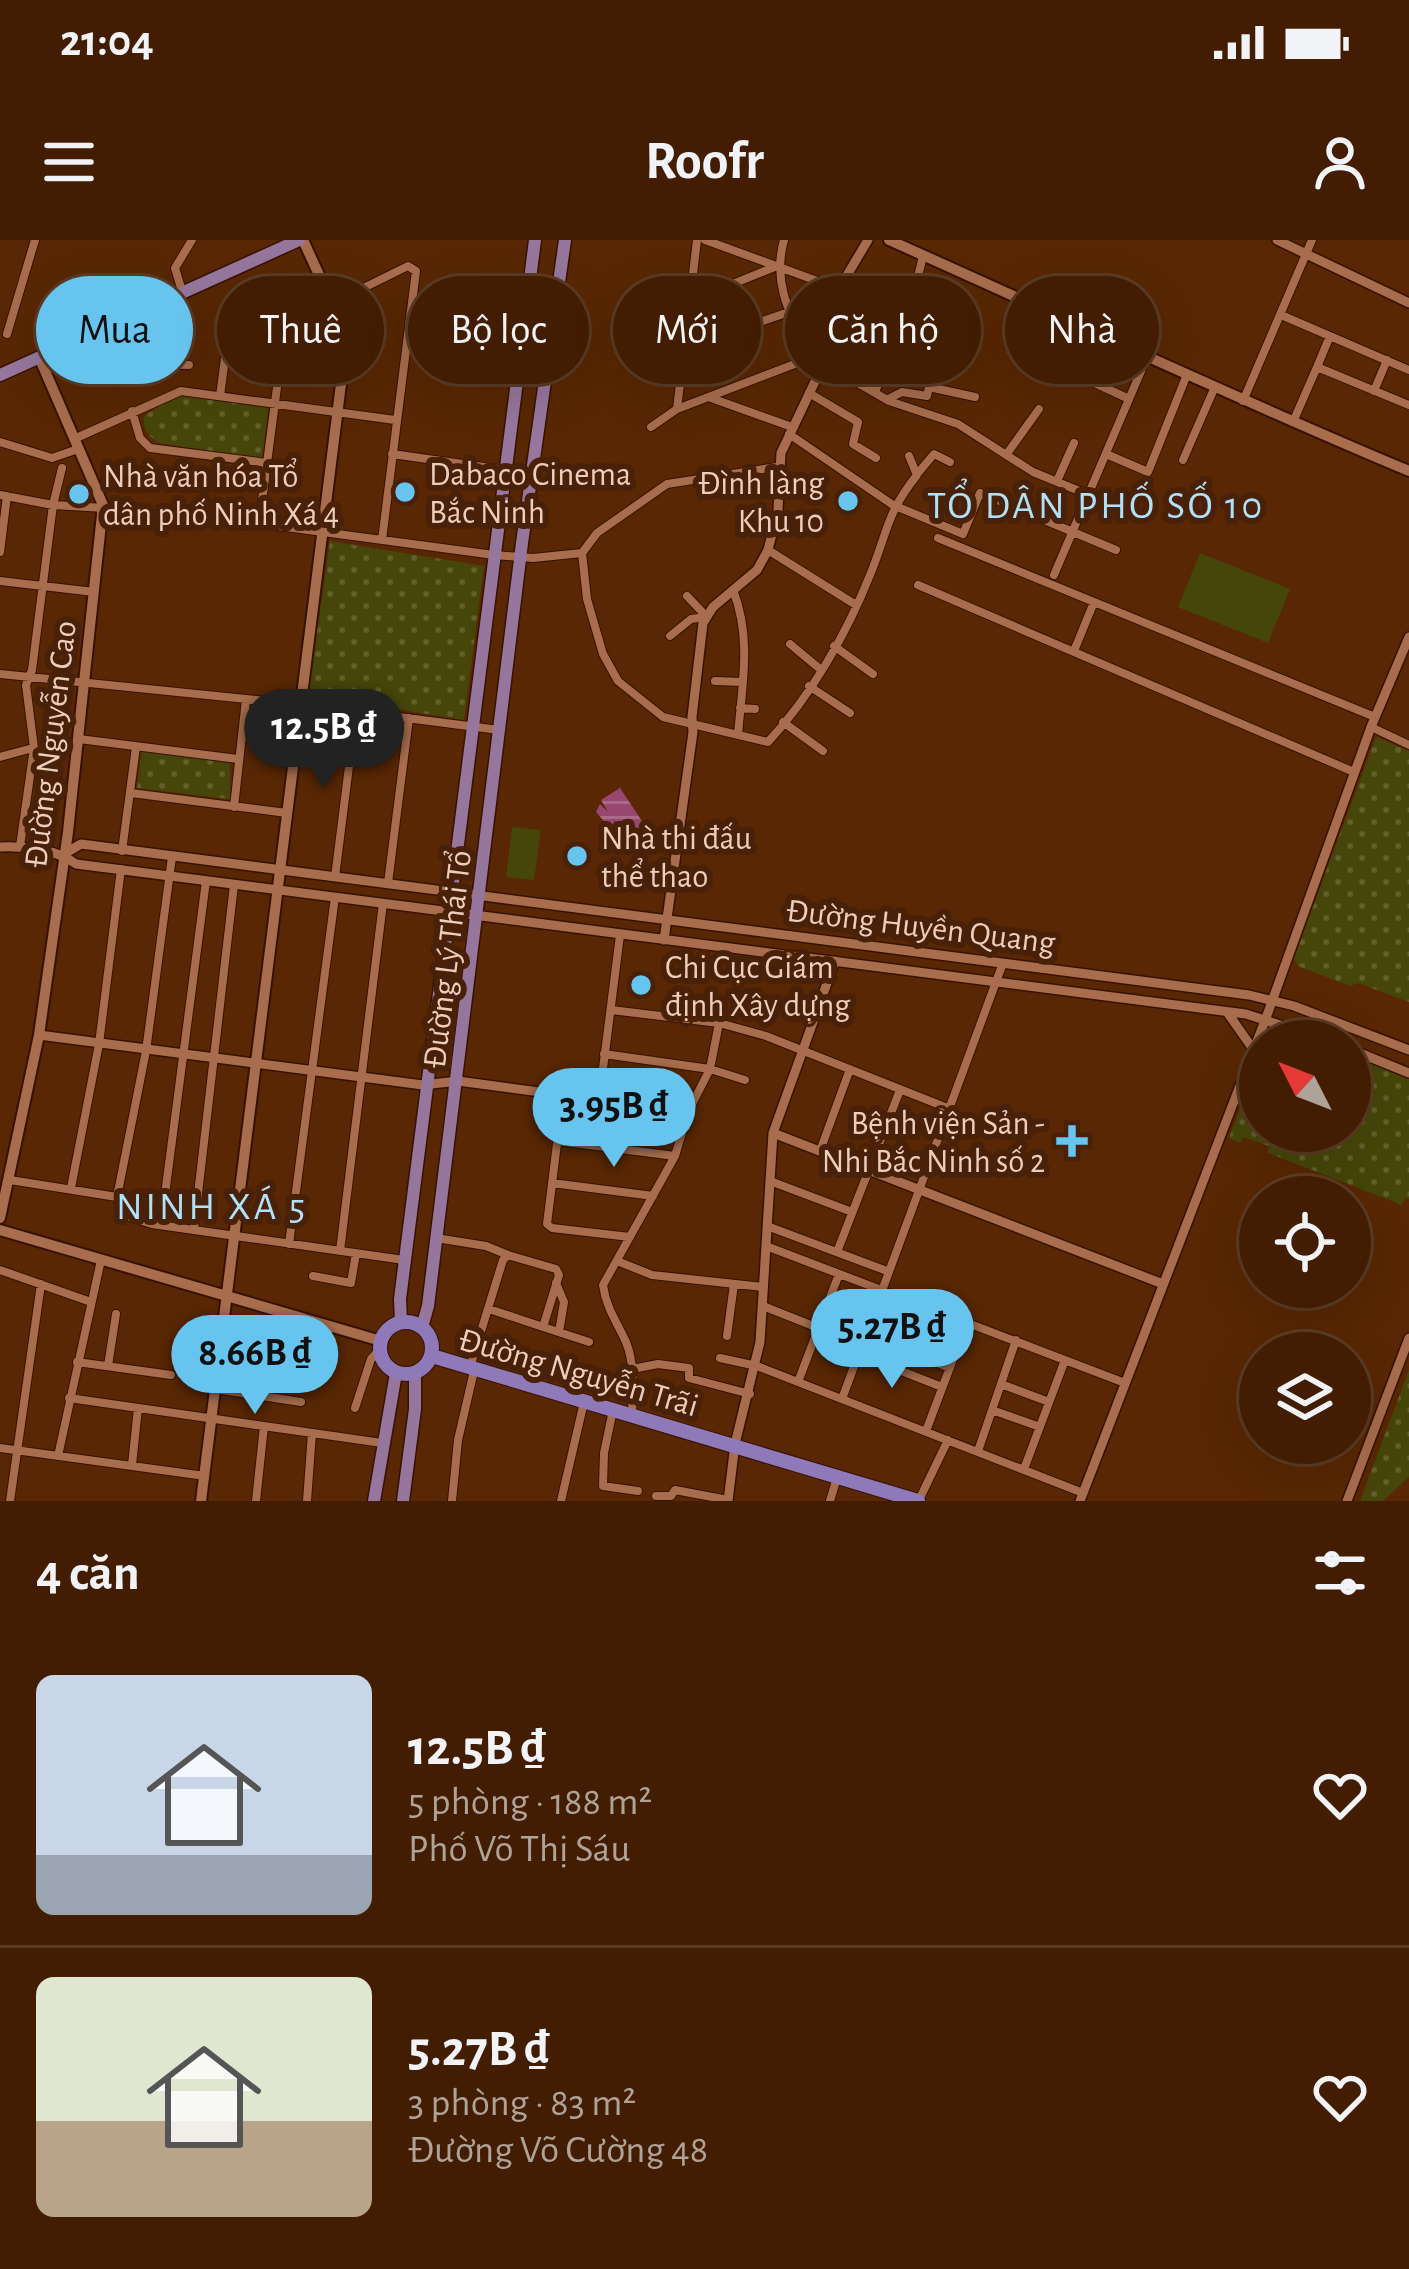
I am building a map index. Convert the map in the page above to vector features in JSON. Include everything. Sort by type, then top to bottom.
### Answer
[{"type":"highway","points":[[401,1322],[422,1327],[432,1340],[432,1356],[415,1374],[396,1373],[384,1363],[381,1345],[390,1328],[401,1322]]},
{"type":"highway","name":"Đường Nguyễn Trãi","points":[[432,1356],[918,1501]]},
{"type":"main road","points":[[193,288],[301,240],[320,276]]},
{"type":"main road","name":"Đường Lý Thái Tổ","points":[[530,276],[535,240]]},
{"type":"main road","name":"Đường Lý Thái Tổ","points":[[560,276],[565,240]]},
{"type":"main road","points":[[889,240],[1005,291]]},
{"type":"main road","points":[[0,375],[36,358]]},
{"type":"main road","points":[[1159,363],[1409,471]]},
{"type":"main road","name":"Đường Nguyễn Cao","points":[[0,1218],[39,1035],[79,739],[103,505],[50,384]]},
{"type":"main road","points":[[201,1501],[342,384]]},
{"type":"main road","name":"Đường Lý Thái Tổ","points":[[401,1322],[399,1301],[516,384]]},
{"type":"main road","name":"Đường Lý Thái Tổ","points":[[422,1327],[458,1082],[545,384]]},
{"type":"main road","points":[[414,1194],[442,1198]]},
{"type":"main road","points":[[0,1230],[381,1345]]},
{"type":"main road","points":[[374,1501],[396,1373]]},
{"type":"main road","points":[[403,1501],[415,1374]]},
{"type":"street","points":[[7,334],[35,240]]},
{"type":"street","points":[[177,276],[175,268],[192,240]]},
{"type":"street","points":[[695,276],[701,240],[804,276]]},
{"type":"street","points":[[784,240],[777,266],[785,297]]},
{"type":"street","points":[[847,276],[868,240]]},
{"type":"street","points":[[1277,240],[1409,302]]},
{"type":"street","points":[[1243,401],[1312,240]]},
{"type":"street","points":[[874,392],[911,305],[924,254]]},
{"type":"street","points":[[382,539],[416,271],[408,266],[384,278]]},
{"type":"street","points":[[752,276],[777,266]]},
{"type":"street","points":[[1281,315],[1409,370]]},
{"type":"street","points":[[1292,423],[1330,336]]},
{"type":"street","points":[[1374,391],[1387,360]]},
{"type":"street","points":[[1317,367],[1409,405]]},
{"type":"street","points":[[651,427],[677,409],[785,368]]},
{"type":"street","points":[[1106,454],[1148,472],[1186,377]]},
{"type":"street","points":[[220,396],[222,384]]},
{"type":"street","points":[[259,524],[278,384]]},
{"type":"street","points":[[677,409],[680,384]]},
{"type":"street","points":[[670,636],[691,619],[706,617],[757,570],[768,550],[778,510],[778,467],[813,384]]},
{"type":"street","points":[[860,384],[887,399],[958,424],[1020,464],[1089,495]]},
{"type":"street","points":[[1097,384],[1129,399]]},
{"type":"street","points":[[1054,575],[1135,384]]},
{"type":"street","points":[[887,399],[902,392],[927,396],[929,388],[975,397]]},
{"type":"street","points":[[1183,460],[1214,389]]},
{"type":"street","points":[[0,442],[52,458],[132,411],[181,391],[395,420]]},
{"type":"street","points":[[809,393],[858,422],[853,444],[876,458]]},
{"type":"street","points":[[709,398],[790,430],[893,505],[962,534],[980,494],[1116,550]]},
{"type":"street","points":[[1006,455],[1039,409]]},
{"type":"street","points":[[132,411],[140,438],[150,448],[267,463]]},
{"type":"street","points":[[1057,481],[1074,443]]},
{"type":"street","points":[[392,454],[505,470]]},
{"type":"street","points":[[778,467],[667,484],[597,533],[583,554],[587,599],[612,674],[655,713],[768,742],[820,669],[856,605],[893,505],[934,454],[950,461]]},
{"type":"street","points":[[909,456],[918,472]]},
{"type":"street","points":[[1013,477],[1020,464]]},
{"type":"street","points":[[20,846],[34,748],[26,688],[62,467]]},
{"type":"street","points":[[0,552],[3,495],[53,505],[103,505],[494,555],[583,554]]},
{"type":"street","points":[[938,538],[1373,722],[1409,745]]},
{"type":"street","points":[[768,550],[856,605]]},
{"type":"street","points":[[0,581],[95,592]]},
{"type":"street","points":[[919,585],[1354,772]]},
{"type":"street","points":[[733,590],[745,640],[738,735]]},
{"type":"street","points":[[664,940],[706,617],[687,596]]},
{"type":"street","points":[[1073,651],[1094,602]]},
{"type":"street","points":[[1266,1018],[1354,772],[1409,637]]},
{"type":"street","points":[[790,644],[820,669]]},
{"type":"street","points":[[834,646],[873,674]]},
{"type":"street","points":[[0,674],[500,730]]},
{"type":"street","points":[[715,681],[743,682]]},
{"type":"street","points":[[809,686],[850,713]]},
{"type":"street","points":[[234,807],[246,700]]},
{"type":"street","points":[[740,708],[755,709]]},
{"type":"street","points":[[334,878],[356,711]]},
{"type":"street","points":[[388,883],[410,718]]},
{"type":"street","points":[[783,722],[823,751]]},
{"type":"street","points":[[79,739],[238,760]]},
{"type":"street","points":[[122,851],[136,747]]},
{"type":"street","points":[[0,757],[34,748]]},
{"type":"street","points":[[131,793],[287,814]]},
{"type":"street","name":"Đường Huyền Quang","points":[[64,854],[80,844],[451,890],[1272,1000],[1327,1020]]},
{"type":"street","name":"Đường Huyền Quang","points":[[0,847],[64,854],[76,864],[1271,1020]]},
{"type":"street","points":[[172,857],[146,1051],[117,1196],[126,1216],[405,1260]]},
{"type":"street","points":[[70,1188],[99,1044],[121,869]]},
{"type":"street","points":[[161,1225],[206,881]]},
{"type":"street","points":[[362,900],[364,881]]},
{"type":"street","points":[[194,1228],[235,884]]},
{"type":"street","points":[[289,1244],[335,897]]},
{"type":"street","points":[[340,1251],[383,903]]},
{"type":"street","points":[[574,928],[577,908]]},
{"type":"street","points":[[768,954],[772,933]]},
{"type":"street","points":[[599,1100],[620,934]]},
{"type":"street","points":[[656,1496],[668,1498],[675,1490],[728,1501],[735,1444],[757,1366],[773,1133],[844,944]]},
{"type":"street","points":[[919,971],[922,952]]},
{"type":"street","points":[[842,1399],[1003,963]]},
{"type":"street","points":[[1070,991],[1073,972]]},
{"type":"street","points":[[1148,1002],[1150,982]]},
{"type":"street","points":[[611,1010],[719,1023],[802,1049],[950,1109]]},
{"type":"street","points":[[1227,1012],[1239,1029]]},
{"type":"street","points":[[632,1413],[632,1369],[604,1294],[607,1276],[675,1156],[688,1112],[710,1069],[719,1023]]},
{"type":"street","points":[[39,1035],[214,1061],[428,1084],[458,1082],[688,1112]]},
{"type":"street","name":"Đường Huyền Quang","points":[[1371,1036],[1409,1050]]},
{"type":"street","points":[[604,1054],[710,1069],[745,1080]]},
{"type":"street","points":[[1371,1055],[1409,1072]]},
{"type":"street","points":[[820,1151],[850,1069]]},
{"type":"street","points":[[720,1358],[757,1366],[978,1451],[1081,1497],[1239,1086]]},
{"type":"street","points":[[837,1252],[900,1090]]},
{"type":"street","points":[[563,1095],[546,1221],[550,1227],[631,1237]]},
{"type":"street","points":[[773,1133],[1163,1284]]},
{"type":"street","points":[[558,1142],[675,1156]]},
{"type":"street","points":[[10,1180],[117,1196]]},
{"type":"street","points":[[770,1181],[852,1212]]},
{"type":"street","points":[[552,1183],[653,1196]]},
{"type":"street","points":[[767,1226],[887,1271]]},
{"type":"street","points":[[436,1238],[486,1246],[553,1266],[559,1275],[543,1327]]},
{"type":"street","points":[[766,1246],[1125,1383]]},
{"type":"street","points":[[313,1276],[351,1283],[356,1253]]},
{"type":"street","points":[[452,1501],[472,1369],[502,1260],[508,1255]]},
{"type":"street","points":[[58,1456],[101,1260]]},
{"type":"street","points":[[617,1261],[652,1275],[763,1287]]},
{"type":"street","points":[[0,1270],[91,1302]]},
{"type":"street","points":[[798,1382],[839,1274]]},
{"type":"street","points":[[10,1501],[40,1283]]},
{"type":"street","points":[[556,1283],[564,1302],[559,1332]]},
{"type":"street","points":[[727,1336],[734,1284]]},
{"type":"street","points":[[763,1306],[942,1387]]},
{"type":"street","points":[[489,1310],[590,1342]]},
{"type":"street","points":[[108,1366],[116,1314]]},
{"type":"street","points":[[926,1431],[967,1322]]},
{"type":"street","points":[[865,1334],[950,1368]]},
{"type":"street","points":[[1347,1501],[1409,1337]]},
{"type":"street","points":[[978,1451],[1016,1340]]},
{"type":"street","points":[[355,1408],[370,1359],[381,1345]]},
{"type":"street","points":[[1024,1469],[1065,1360]]},
{"type":"street","points":[[77,1362],[171,1375]]},
{"type":"street","points":[[632,1369],[658,1364],[689,1368],[689,1378],[750,1394]]},
{"type":"street","points":[[1001,1384],[1049,1402]]},
{"type":"street","points":[[215,1389],[301,1402]]},
{"type":"street","points":[[69,1398],[382,1443]]},
{"type":"street","points":[[561,1501],[585,1400]]},
{"type":"street","points":[[132,1465],[138,1408]]},
{"type":"street","points":[[614,1408],[604,1453],[603,1486],[638,1491]]},
{"type":"street","points":[[992,1410],[1040,1427]]},
{"type":"street","points":[[256,1501],[264,1426]]},
{"type":"street","points":[[307,1501],[313,1433]]},
{"type":"street","points":[[918,1501],[948,1440]]},
{"type":"street","points":[[0,1448],[205,1476]]},
{"type":"street","points":[[830,1501],[838,1474]]},
{"type":"shaded area","points":[[185,394],[268,408],[262,459],[152,438],[144,416]]},
{"type":"shaded area","points":[[330,541],[484,566],[464,720],[308,695]]},
{"type":"shaded area","points":[[1200,553],[1290,589],[1268,643],[1178,607]]},
{"type":"shaded area","points":[[1376,737],[1409,751],[1409,1002],[1358,983],[1350,986],[1298,966],[1294,958]]},
{"type":"shaded area","points":[[142,751],[230,763],[230,799],[137,788]]},
{"type":"shaded area","points":[[620,788],[650,833],[631,846],[614,820],[615,834],[596,812],[600,804],[608,812],[601,800]]},
{"type":"shaded area","points":[[512,827],[541,830],[534,880],[506,877]]},
{"type":"shaded area","points":[[1371,1061],[1409,1076],[1409,1199],[1402,1205],[1371,1193],[1371,1176],[1327,1176],[1268,1153],[1371,1152]]},
{"type":"shaded area","points":[[1239,1111],[1239,1143],[1229,1138]]},
{"type":"shaded area","points":[[1409,1370],[1409,1477],[1383,1501],[1360,1501]]},
{"type":"place","name":"Dabaco Cinema Bắc Ninh","points":[[405,492]]},
{"type":"place","name":"Nhà văn hóa Tổ dân phố Ninh Xá 4","points":[[79,494]]},
{"type":"place","name":"Đình làng Khu 10","points":[[848,501]]},
{"type":"place","name":"Nhà thi đấu thể thao","points":[[577,856]]},
{"type":"place","name":"Chi Cục Giám định Xây dựng","points":[[641,985]]},
{"type":"place","name":"Bệnh viện Sản - Nhi Bắc Ninh số 2","points":[[1072,1141]]},
{"type":"district","name":"TỔ DÂN PHỐ SỐ 10","points":[[1096,504]]},
{"type":"district","name":"NINH XÁ 5","points":[[212,1205]]}]
